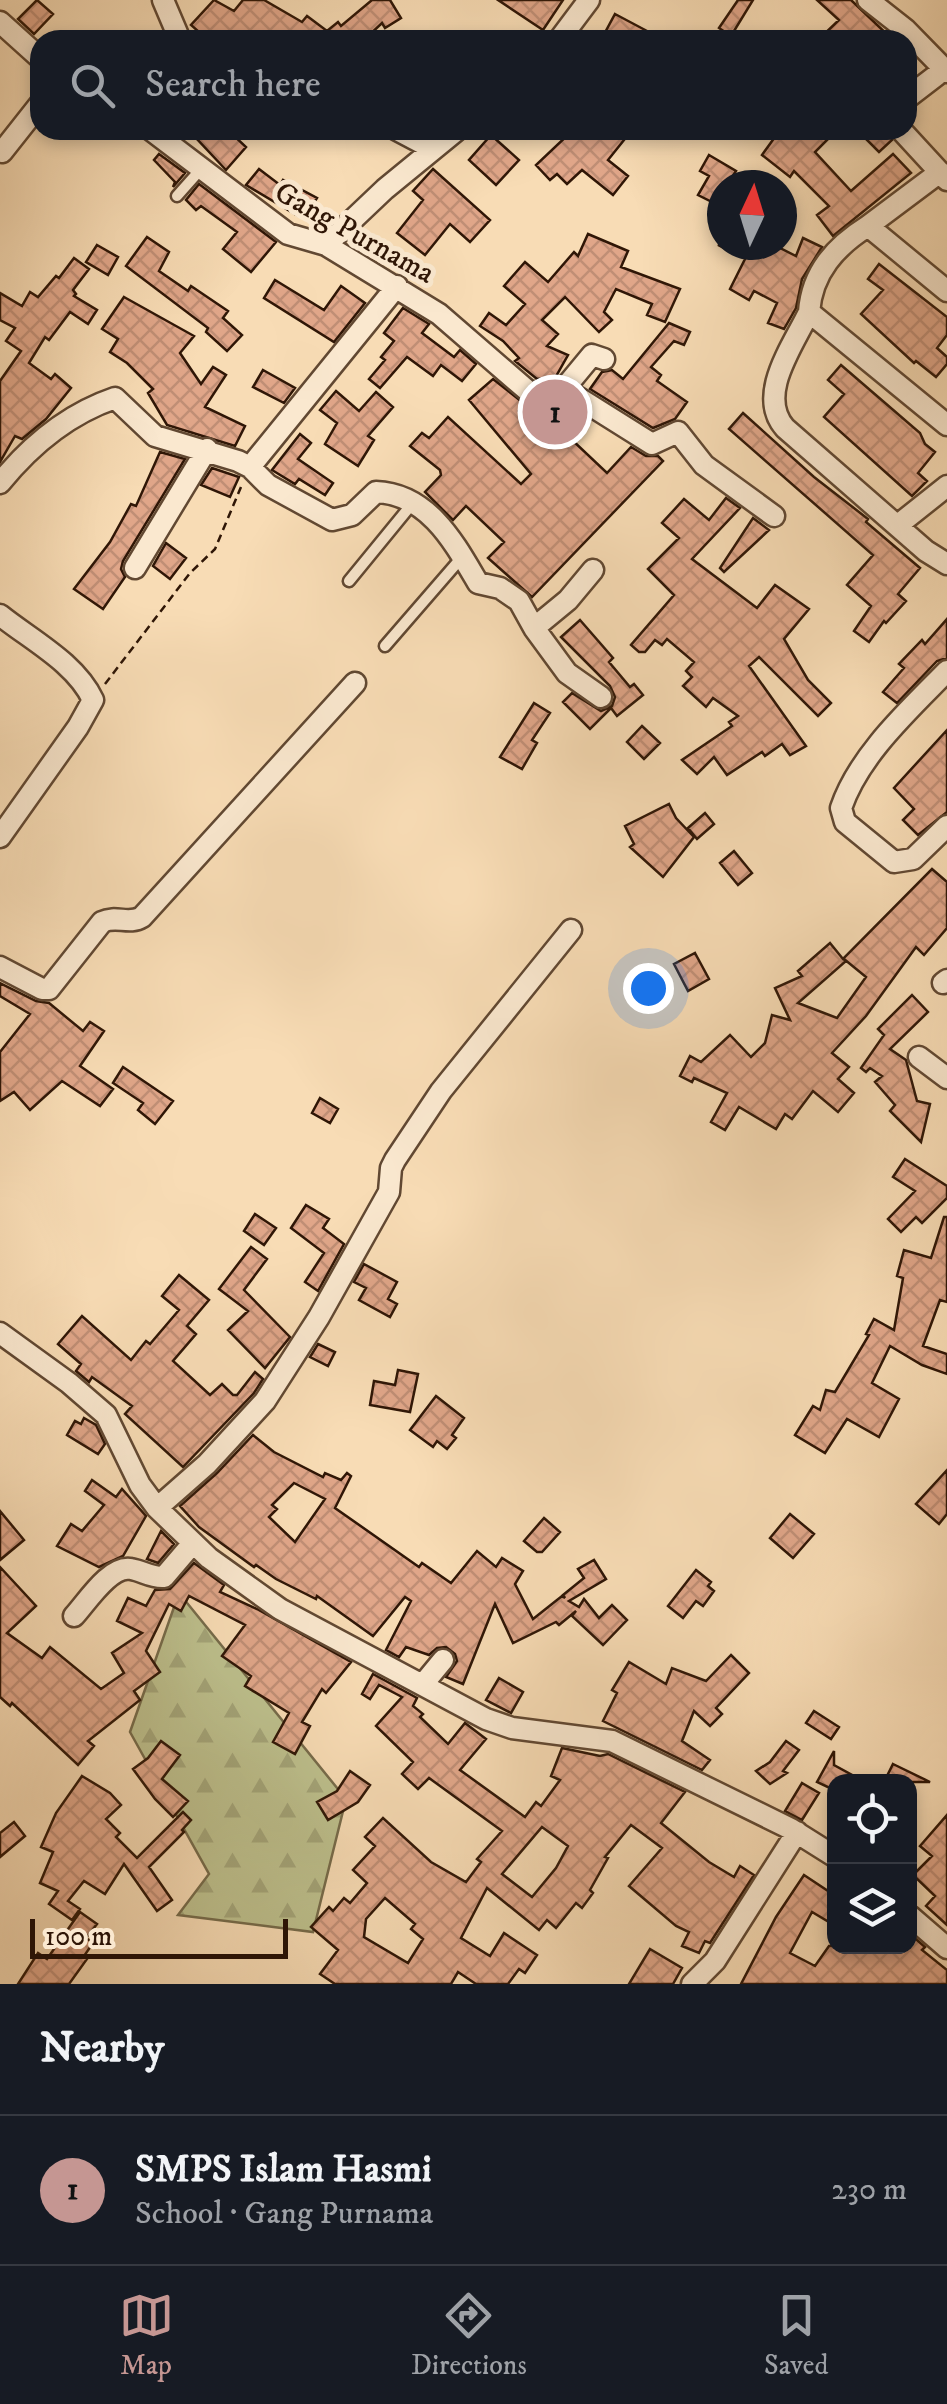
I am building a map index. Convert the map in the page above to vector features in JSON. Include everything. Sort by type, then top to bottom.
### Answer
[{"type":"street","points":[[163,0],[176,30]]},
{"type":"street","points":[[566,30],[589,0]]},
{"type":"street","points":[[868,0],[904,30]]},
{"type":"street","points":[[0,22],[30,49]]},
{"type":"street","points":[[917,40],[942,73],[917,91]]},
{"type":"street","points":[[2,152],[30,117]]},
{"type":"street","name":"Gang Purnama","points":[[164,140],[288,234],[326,245],[439,314],[528,392],[563,390],[652,444],[678,432],[704,465],[774,516]]},
{"type":"street","points":[[417,140],[433,148]]},
{"type":"street","points":[[326,245],[444,140]]},
{"type":"street","points":[[911,140],[943,176],[843,242],[825,265],[772,396],[774,414],[784,428],[926,551],[947,564]]},
{"type":"street","points":[[868,226],[947,291]]},
{"type":"street","points":[[250,467],[396,286]]},
{"type":"street","points":[[808,312],[947,425]]},
{"type":"street","points":[[563,390],[592,355],[604,359]]},
{"type":"street","points":[[0,483],[24,454],[60,425],[114,398],[149,432],[250,467],[268,485],[332,520],[352,515],[374,493],[396,495],[447,530],[478,583],[504,590],[519,601],[567,673],[601,696]]},
{"type":"street","points":[[135,568],[207,449]]},
{"type":"street","points":[[898,524],[947,486]]},
{"type":"street","points":[[534,628],[560,608],[593,570]]},
{"type":"street","points":[[0,615],[62,663],[85,685],[94,700],[0,837]]},
{"type":"street","points":[[947,671],[908,710],[866,763],[842,808],[845,822],[894,862],[913,859],[947,826]]},
{"type":"street","points":[[0,967],[49,989],[102,922],[142,917],[355,684]]},
{"type":"street","points":[[157,1508],[208,1464],[279,1381],[388,1192],[395,1160],[440,1091],[571,930]]},
{"type":"street","points":[[919,1057],[947,1078]]},
{"type":"street","points":[[0,1333],[106,1415],[140,1485],[157,1508],[193,1543],[280,1608],[467,1710],[512,1728],[612,1741],[796,1832],[827,1852]]},
{"type":"street","points":[[74,1616],[116,1572],[130,1569],[164,1577],[193,1543]]},
{"type":"street","points":[[424,1684],[444,1660]]},
{"type":"street","points":[[692,1984],[715,1961],[796,1832]]},
{"type":"street","points":[[917,1922],[947,1948]]},
{"type":"lane","points":[[177,196],[201,169]]},
{"type":"lane","points":[[348,582],[412,504]]},
{"type":"lane","points":[[385,646],[463,556]]},
{"type":"path","points":[[94,700],[190,573],[215,548],[250,467]]},
{"type":"green space","points":[[179,1593],[346,1799],[313,1932],[178,1915],[209,1874],[130,1732]]},
{"type":"building","points":[[37,0],[53,14],[38,30],[30,30],[18,19]]},
{"type":"building","points":[[214,0],[234,11],[243,0],[264,0],[302,22],[307,16],[326,30],[197,30],[191,25]]},
{"type":"building","points":[[372,0],[390,0],[401,18],[385,28],[382,23],[375,30],[328,30],[338,22],[341,26]]},
{"type":"building","points":[[498,0],[563,0],[543,30]]},
{"type":"building","points":[[738,0],[753,0],[735,30],[719,28]]},
{"type":"building","points":[[817,0],[851,0],[882,30],[828,30],[839,20]]},
{"type":"building","points":[[615,14],[645,30],[606,30]]},
{"type":"building","points":[[198,140],[239,140],[246,147],[226,170]]},
{"type":"building","points":[[487,140],[497,140],[519,160],[496,185],[469,160]]},
{"type":"building","points":[[562,140],[624,140],[608,160],[628,176],[613,195],[582,170],[567,184],[557,174],[550,180],[536,165]]},
{"type":"building","points":[[773,140],[827,140],[815,152],[851,191],[893,154],[911,173],[833,236],[817,215],[829,206],[797,170],[781,170],[762,155]]},
{"type":"building","points":[[867,140],[892,140],[879,152]]},
{"type":"building","points":[[159,154],[185,173],[173,187],[175,182],[154,160]]},
{"type":"building","points":[[709,155],[734,170],[707,170],[707,175],[700,171]]},
{"type":"building","points":[[259,169],[280,185],[283,180],[317,198],[308,212],[304,209],[298,216],[246,185]]},
{"type":"building","points":[[433,169],[490,220],[470,242],[450,224],[425,255],[397,233],[423,200],[413,191]]},
{"type":"building","points":[[707,179],[707,200],[698,195]]},
{"type":"building","points":[[199,184],[276,242],[251,272],[223,249],[237,232],[201,206],[196,210],[186,200]]},
{"type":"building","points":[[588,234],[628,251],[621,267],[680,289],[665,322],[647,315],[652,304],[616,289],[604,312],[612,320],[599,332],[565,297],[542,320],[558,334],[547,346],[568,355],[555,378],[537,379],[515,361],[519,358],[503,341],[480,326],[489,313],[506,325],[525,304],[504,286],[525,262],[548,282],[574,252],[578,256]]},
{"type":"building","points":[[147,237],[169,252],[159,271],[188,291],[191,286],[228,311],[223,318],[242,335],[227,351],[206,332],[208,328],[126,266]]},
{"type":"building","points":[[803,238],[822,247],[802,279],[796,308],[784,329],[768,323],[777,303],[754,291],[749,300],[730,289],[744,260],[797,260]]},
{"type":"building","points":[[97,245],[118,257],[108,275],[86,262]]},
{"type":"building","points":[[74,258],[89,269],[73,290],[74,296],[97,310],[88,324],[70,312],[49,340],[45,337],[29,363],[51,379],[55,374],[71,388],[46,419],[22,439],[15,436],[0,462],[0,381],[21,351],[6,341],[15,328],[0,320],[0,293],[22,306],[30,292],[38,297]]},
{"type":"building","points":[[879,264],[947,317],[947,335],[937,348],[947,357],[947,364],[936,377],[914,363],[861,314],[883,290],[868,279]]},
{"type":"building","points":[[275,280],[324,310],[341,286],[365,303],[334,342],[264,298]]},
{"type":"building","points":[[124,297],[194,336],[180,353],[201,384],[213,367],[226,375],[205,407],[245,426],[235,446],[167,425],[148,393],[153,389],[110,352],[118,339],[102,329]]},
{"type":"building","points":[[403,308],[429,324],[422,333],[454,357],[460,350],[476,364],[462,381],[441,365],[433,376],[407,357],[380,388],[369,379],[394,341],[384,333]]},
{"type":"building","points":[[669,323],[690,332],[684,345],[674,341],[651,367],[661,375],[657,381],[687,402],[675,419],[653,428],[590,389],[602,372],[612,370],[623,379]]},
{"type":"building","points":[[841,365],[920,433],[935,452],[918,473],[927,481],[912,496],[824,417],[844,394],[828,380]]},
{"type":"building","points":[[263,370],[295,388],[284,403],[253,387]]},
{"type":"building","points":[[493,379],[526,405],[519,411],[539,432],[551,420],[607,473],[631,447],[663,461],[532,597],[488,558],[504,542],[466,506],[453,520],[425,492],[441,475],[440,470],[410,446],[422,433],[429,438],[448,417],[521,484],[531,474],[469,400]]},
{"type":"building","points":[[336,391],[359,411],[376,392],[393,407],[368,436],[374,440],[358,466],[325,444],[337,423],[320,410]]},
{"type":"building","points":[[743,413],[920,568],[898,594],[906,601],[869,642],[854,631],[871,606],[847,585],[873,555],[729,429]]},
{"type":"building","points":[[300,434],[311,443],[298,459],[333,483],[325,495],[299,479],[295,484],[272,470]]},
{"type":"building","points":[[160,452],[185,459],[123,561],[125,577],[103,609],[74,589],[110,542],[131,504],[136,506]]},
{"type":"building","points":[[212,468],[239,477],[230,497],[201,485]]},
{"type":"building","points":[[726,498],[740,508],[692,559],[757,608],[775,585],[809,609],[784,639],[808,680],[831,703],[818,716],[759,657],[749,666],[806,746],[790,755],[782,744],[727,775],[714,757],[697,774],[682,760],[732,726],[729,722],[738,716],[713,698],[706,707],[683,686],[692,677],[686,671],[694,662],[667,639],[662,645],[655,640],[645,652],[631,645],[674,595],[648,569],[679,538],[662,523],[684,499],[709,520]]},
{"type":"building","points":[[753,518],[769,530],[724,572],[720,568]]},
{"type":"building","points":[[166,543],[186,558],[170,579],[153,566]]},
{"type":"building","points":[[947,619],[947,658],[937,661],[897,703],[883,692],[904,668],[899,664],[922,640],[925,644]]},
{"type":"building","points":[[580,620],[613,658],[609,662],[630,687],[634,684],[643,695],[617,716],[611,708],[590,729],[563,702],[572,693],[601,711],[612,706],[615,697],[610,686],[561,637]]},
{"type":"building","points":[[534,703],[550,713],[532,740],[537,743],[522,769],[500,757]]},
{"type":"building","points":[[642,726],[660,743],[644,759],[627,742]]},
{"type":"building","points":[[947,730],[947,812],[918,835],[903,820],[914,809],[894,788]]},
{"type":"building","points":[[669,804],[694,837],[663,877],[630,847],[634,844],[625,826]]},
{"type":"building","points":[[705,813],[714,824],[697,839],[688,828]]},
{"type":"building","points":[[734,851],[752,873],[738,885],[720,863]]},
{"type":"building","points":[[932,869],[947,882],[947,928],[924,955],[916,947],[866,1016],[832,1053],[849,1067],[838,1079],[854,1093],[838,1112],[813,1091],[792,1119],[785,1114],[776,1129],[739,1107],[725,1130],[711,1122],[727,1093],[680,1076],[690,1056],[701,1062],[730,1035],[751,1057],[765,1043],[772,1015],[790,1020],[775,988],[802,976],[798,971],[830,943],[843,959]],"holes":[[[844,959],[866,977],[837,1018],[798,1003]]]},
{"type":"building","points":[[695,953],[709,979],[688,991],[674,964]]},
{"type":"building","points":[[0,983],[36,1001],[49,1003],[83,1031],[90,1022],[104,1031],[80,1066],[113,1089],[100,1106],[62,1081],[30,1110],[14,1092],[0,1101],[0,1052],[30,1014],[0,996]]},
{"type":"building","points":[[912,995],[928,1012],[890,1049],[906,1060],[917,1101],[930,1104],[921,1142],[890,1111],[895,1105],[875,1082],[882,1076],[870,1068],[866,1072],[861,1068],[884,1035],[878,1029]]},
{"type":"building","points":[[123,1067],[173,1101],[155,1124],[138,1110],[143,1103],[113,1083]]},
{"type":"building","points":[[320,1098],[338,1109],[330,1123],[312,1113]]},
{"type":"building","points":[[905,1159],[947,1186],[947,1198],[922,1223],[916,1217],[901,1232],[888,1219],[915,1191],[893,1177]]},
{"type":"building","points":[[306,1205],[329,1219],[323,1228],[344,1244],[318,1291],[305,1282],[324,1253],[291,1228]]},
{"type":"building","points":[[255,1214],[276,1228],[264,1245],[244,1231]]},
{"type":"building","points":[[944,1217],[947,1302],[940,1300],[923,1346],[947,1354],[947,1374],[890,1346],[872,1383],[899,1399],[879,1437],[847,1419],[825,1453],[795,1435],[813,1406],[820,1410],[826,1390],[835,1392],[869,1335],[866,1334],[874,1319],[894,1330],[903,1278],[897,1276],[904,1250],[931,1258]]},
{"type":"building","points":[[251,1247],[267,1259],[244,1290],[290,1337],[265,1368],[228,1330],[248,1311],[219,1289]]},
{"type":"building","points":[[364,1264],[397,1282],[388,1299],[397,1304],[390,1317],[359,1300],[366,1288],[354,1282]]},
{"type":"building","points":[[179,1275],[209,1300],[187,1326],[196,1334],[173,1361],[210,1395],[222,1384],[237,1395],[255,1372],[263,1379],[183,1467],[125,1414],[132,1406],[92,1377],[89,1382],[76,1371],[81,1364],[58,1344],[82,1316],[131,1360],[179,1310],[162,1296]]},
{"type":"building","points":[[318,1344],[335,1352],[328,1366],[310,1357]]},
{"type":"building","points":[[398,1370],[418,1374],[410,1412],[370,1405],[374,1381],[395,1385]]},
{"type":"building","points":[[436,1396],[464,1418],[447,1449],[437,1441],[433,1447],[410,1430]]},
{"type":"building","points":[[84,1418],[96,1425],[105,1444],[98,1454],[67,1435],[75,1421],[81,1424]]},
{"type":"building","points":[[253,1435],[274,1452],[323,1477],[325,1473],[341,1480],[347,1473],[351,1476],[335,1508],[419,1567],[422,1563],[451,1583],[477,1551],[496,1567],[502,1558],[523,1571],[515,1584],[533,1619],[562,1596],[565,1598],[563,1595],[584,1578],[578,1569],[594,1560],[606,1579],[569,1601],[579,1607],[584,1599],[599,1618],[612,1605],[627,1620],[603,1645],[572,1616],[576,1611],[559,1625],[556,1622],[513,1643],[495,1604],[463,1684],[446,1677],[457,1661],[446,1647],[429,1655],[406,1647],[399,1657],[386,1650],[411,1601],[405,1597],[373,1636],[317,1596],[316,1599],[254,1567],[199,1527],[180,1506]],"holes":[[[294,1483],[325,1499],[295,1542],[269,1517],[277,1509],[272,1505]]]},
{"type":"building","points":[[947,1470],[947,1514],[939,1524],[916,1504]]},
{"type":"building","points":[[92,1480],[116,1497],[122,1489],[146,1516],[123,1556],[99,1567],[57,1546],[71,1524],[82,1531],[104,1505],[85,1491]]},
{"type":"building","points":[[0,1511],[24,1540],[0,1560]]},
{"type":"building","points":[[790,1514],[814,1534],[793,1558],[770,1538]]},
{"type":"building","points":[[544,1518],[560,1532],[542,1552],[537,1552],[524,1541]]},
{"type":"building","points":[[161,1531],[174,1544],[158,1563],[147,1559]]},
{"type":"building","points":[[194,1563],[224,1585],[220,1592],[351,1662],[326,1693],[322,1689],[302,1722],[310,1726],[295,1754],[273,1742],[289,1713],[245,1686],[251,1676],[222,1656],[245,1625],[189,1596],[181,1611],[169,1604],[146,1651],[160,1672],[134,1691],[140,1700],[88,1741],[94,1746],[78,1765],[12,1703],[10,1706],[0,1697],[0,1567],[36,1606],[7,1633],[42,1658],[50,1647],[101,1689],[124,1673],[112,1653],[142,1633],[117,1621],[128,1598],[146,1606],[155,1590],[170,1589]]},
{"type":"building","points":[[696,1570],[711,1582],[708,1586],[714,1591],[703,1606],[696,1601],[683,1618],[668,1606]]},
{"type":"building","points":[[731,1655],[749,1673],[716,1708],[722,1714],[710,1726],[694,1711],[682,1741],[710,1760],[702,1770],[603,1721],[617,1693],[612,1690],[629,1662],[666,1684],[672,1668],[706,1681]]},
{"type":"building","points":[[373,1674],[417,1698],[413,1706],[423,1714],[420,1717],[448,1744],[465,1723],[486,1739],[460,1770],[525,1817],[536,1802],[541,1806],[560,1780],[551,1776],[562,1748],[600,1756],[608,1754],[685,1792],[661,1823],[734,1877],[740,1866],[754,1875],[710,1943],[705,1941],[699,1953],[682,1946],[689,1932],[676,1926],[629,1886],[662,1848],[631,1825],[605,1857],[608,1858],[590,1890],[593,1893],[582,1908],[576,1903],[556,1928],[547,1920],[539,1930],[487,1888],[461,1938],[490,1956],[504,1933],[537,1955],[525,1973],[519,1969],[508,1984],[476,1984],[458,1972],[451,1984],[335,1984],[320,1974],[338,1950],[311,1927],[329,1907],[333,1911],[344,1898],[350,1903],[367,1883],[353,1870],[375,1846],[365,1837],[383,1818],[431,1862],[466,1882],[481,1862],[477,1859],[502,1831],[429,1778],[418,1789],[402,1774],[413,1762],[376,1726],[402,1697],[379,1685],[370,1699],[362,1694]],"holes":[[[542,1827],[568,1846],[532,1897],[502,1874]],[[385,1898],[415,1924],[411,1929],[423,1939],[408,1963],[364,1937],[366,1919]]]},
{"type":"building","points":[[499,1678],[523,1692],[511,1713],[486,1700]]},
{"type":"building","points":[[814,1711],[839,1727],[831,1739],[806,1723]]},
{"type":"building","points":[[161,1741],[180,1755],[162,1779],[188,1801],[173,1817],[133,1769]]},
{"type":"building","points":[[786,1741],[799,1750],[783,1771],[787,1773],[770,1784],[756,1771],[770,1762]]},
{"type":"building","points":[[834,1751],[834,1765],[850,1774],[827,1774],[827,1787],[817,1782]]},
{"type":"building","points":[[893,1764],[914,1774],[888,1774]]},
{"type":"building","points":[[350,1771],[370,1785],[358,1802],[328,1820],[317,1802],[337,1791]]},
{"type":"building","points":[[82,1776],[110,1793],[121,1805],[106,1819],[120,1833],[116,1837],[137,1858],[183,1812],[191,1820],[149,1867],[172,1900],[157,1911],[124,1864],[105,1894],[84,1881],[68,1901],[80,1909],[72,1920],[49,1904],[58,1891],[40,1883],[53,1852],[41,1847],[56,1813]]},
{"type":"building","points":[[802,1783],[819,1793],[802,1820],[785,1811]]},
{"type":"building","points":[[947,1815],[947,1925],[926,1906],[935,1896],[917,1879],[917,1871],[932,1856],[920,1846]]},
{"type":"building","points":[[14,1822],[25,1836],[0,1857],[0,1833]]},
{"type":"building","points":[[804,1875],[827,1890],[827,1921],[812,1912],[790,1953],[815,1966],[827,1949],[827,1954],[917,1954],[917,1940],[925,1947],[922,1950],[947,1970],[947,1984],[741,1984],[776,1917]]},
{"type":"building","points":[[80,1912],[97,1924],[86,1938],[93,1943],[84,1956],[87,1959],[69,1984],[18,1984],[38,1953],[47,1959]]},
{"type":"building","points":[[650,1949],[682,1968],[673,1984],[629,1984]]},
{"type":"place","name":"SMPS Islam Hasmi","points":[[555,412]]}]
